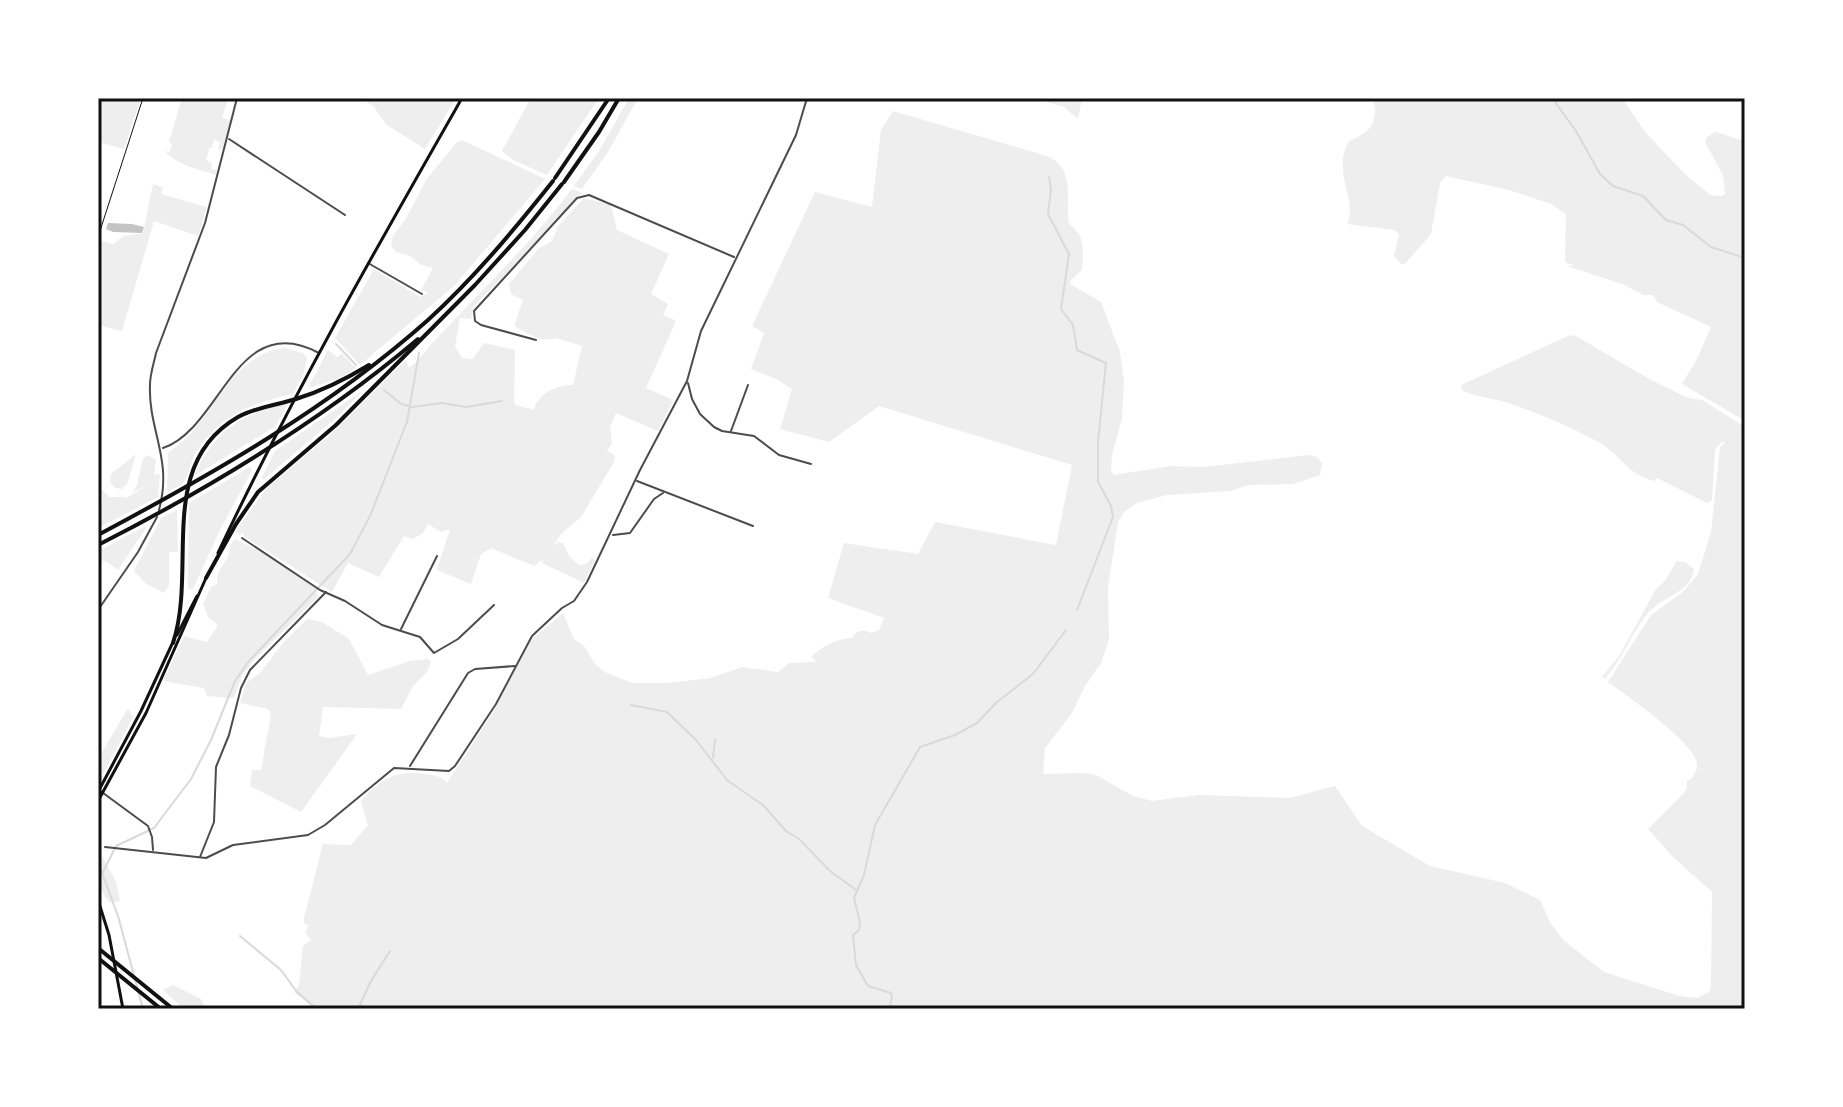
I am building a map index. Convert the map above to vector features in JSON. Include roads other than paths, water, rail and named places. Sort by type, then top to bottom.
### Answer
[{"type":"highway","points":[[98,535],[217,471],[327,399],[404,341],[481,267],[554,180],[609,98]]},
{"type":"highway","points":[[206,578],[258,492],[336,425],[496,264],[563,183],[619,98]]},
{"type":"highway","points":[[98,545],[178,503],[260,454],[367,381],[444,316]]},
{"type":"highway","points":[[173,643],[182,605],[187,486],[196,461],[211,439],[238,417],[254,409],[326,388],[404,341]]},
{"type":"highway","points":[[98,948],[173,1009]]},
{"type":"highway","points":[[98,958],[161,1009]]},
{"type":"main road","points":[[98,801],[256,474],[368,263],[462,98]]},
{"type":"main road","points":[[100,792],[146,713],[206,578]]},
{"type":"main road","points":[[98,900],[109,935],[123,1009]]},
{"type":"street","points":[[98,610],[145,541],[160,508],[164,473],[150,384],[154,363],[200,238],[237,98]]},
{"type":"street","points":[[105,847],[206,858],[233,845],[308,835],[325,825],[394,768],[449,771],[455,766],[496,704],[532,636],[574,601],[587,582],[687,381],[701,331],[796,135],[807,98]]},
{"type":"street","points":[[228,138],[345,215]]},
{"type":"street","points":[[536,340],[481,325],[475,321],[474,311],[577,198],[589,195],[737,258]]},
{"type":"street","points":[[368,263],[422,294]]},
{"type":"street","points":[[162,449],[185,435],[239,367],[256,352],[282,344],[305,346],[320,353]]},
{"type":"street","points":[[687,381],[700,414],[714,427],[754,436],[779,455],[811,464]]},
{"type":"street","points":[[731,432],[748,385]]},
{"type":"street","points":[[636,481],[753,526]]},
{"type":"street","points":[[611,535],[630,533],[654,499],[665,493]]},
{"type":"street","points":[[242,538],[319,589],[382,625],[420,637],[430,651],[439,652],[480,621],[494,605]]},
{"type":"street","points":[[401,630],[437,556]]},
{"type":"street","points":[[200,858],[214,822],[216,767],[229,735],[241,688],[250,670],[326,592]]},
{"type":"street","points":[[409,767],[468,673],[475,669],[516,666]]},
{"type":"street","points":[[100,792],[148,826],[153,851]]},
{"type":"waterway","points":[[1552,98],[1576,131],[1600,174],[1613,186],[1643,196],[1666,220],[1683,225],[1711,247],[1745,258]]},
{"type":"waterway","points":[[1049,177],[1048,214],[1069,254],[1061,309],[1073,325],[1077,350],[1106,363],[1098,442],[1098,482],[1111,506],[1113,517],[1077,610]]},
{"type":"waterway","points":[[1745,219],[1745,241]]},
{"type":"waterway","points":[[336,344],[356,365]]},
{"type":"waterway","points":[[103,872],[116,846],[154,828],[191,779],[235,681],[249,661],[350,554],[370,516],[407,422],[419,353]]},
{"type":"waterway","points":[[384,390],[401,404],[409,406]]},
{"type":"waterway","points":[[412,407],[442,403],[466,407],[502,401]]},
{"type":"waterway","points":[[889,1009],[891,993],[868,986],[856,965],[853,935],[859,930],[860,922],[854,898],[864,875],[875,825],[920,747],[955,735],[977,723],[997,702],[1033,674],[1066,630]]},
{"type":"waterway","points":[[631,705],[667,712],[696,740],[727,780],[764,806],[786,831],[856,890]]},
{"type":"waterway","points":[[713,758],[715,739]]},
{"type":"waterway","points":[[98,862],[118,916],[143,1009]]},
{"type":"waterway","points":[[240,936],[281,970],[297,992],[317,1009]]},
{"type":"waterway","points":[[358,1009],[390,951]]}]
